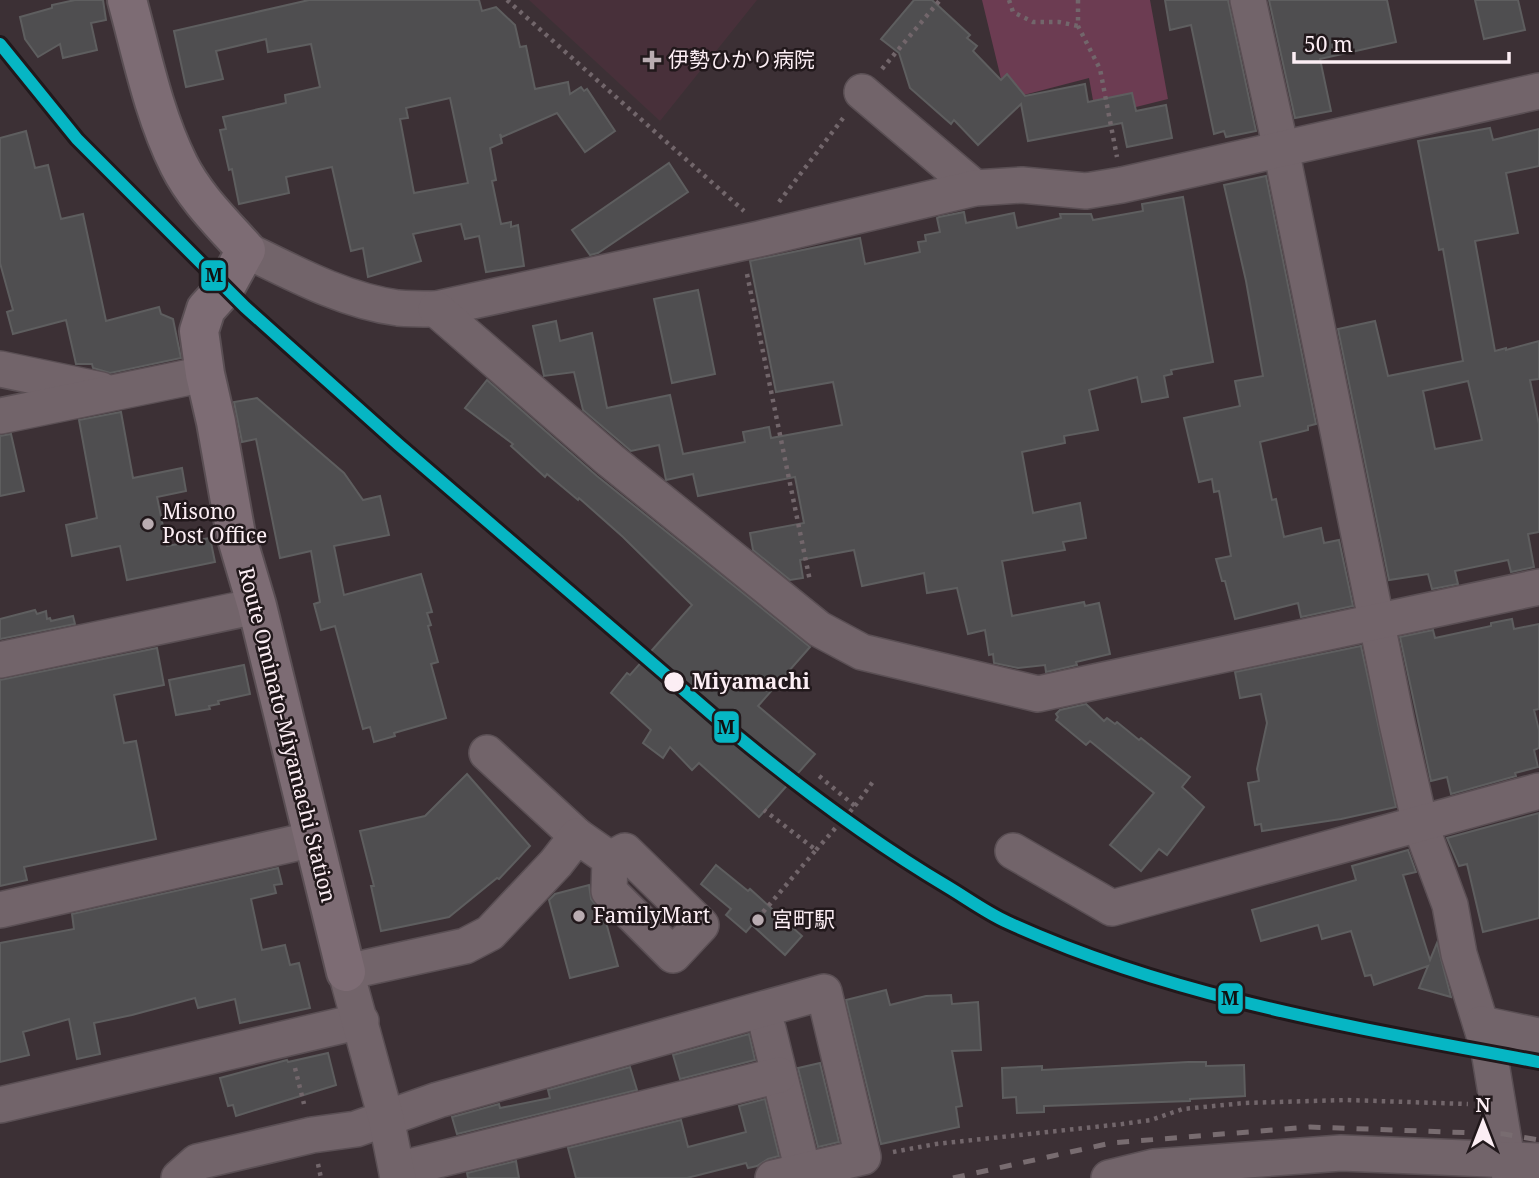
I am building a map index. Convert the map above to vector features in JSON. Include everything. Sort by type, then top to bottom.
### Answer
[{"type":"main road","points":[[127,0],[159,121],[180,167],[204,202],[246,250]]},
{"type":"main road","name":"Route Ominato-Miyamachi Station","points":[[246,250],[225,288],[206,309],[199,331],[236,535],[257,606],[346,972]]},
{"type":"street","points":[[1109,1178],[1154,1167],[1341,1153],[1518,1165],[1504,1134],[1496,1105],[1489,1051],[1459,954],[1450,905],[1420,824],[1248,0]]},
{"type":"street","points":[[246,250],[296,274],[359,299],[397,308],[436,309],[750,241],[975,188],[1022,185],[1086,191],[1122,185],[1539,91]]},
{"type":"street","points":[[862,92],[975,188]]},
{"type":"street","points":[[436,309],[610,460],[819,629],[862,652],[1038,694],[1539,587]]},
{"type":"street","points":[[0,369],[115,393]]},
{"type":"street","points":[[0,416],[205,374]]},
{"type":"street","points":[[0,660],[257,606]]},
{"type":"street","points":[[487,753],[577,836],[610,859]]},
{"type":"street","points":[[1013,851],[1112,908],[1539,791]]},
{"type":"street","points":[[577,836],[556,863],[490,933],[465,946],[346,972],[386,1118],[397,1174],[779,1075]]},
{"type":"street","points":[[0,910],[314,839]]},
{"type":"street","points":[[180,1178],[197,1162],[312,1135],[356,1129],[438,1100],[824,992],[863,1157],[788,1174],[779,1075],[768,1029]]},
{"type":"street","points":[[0,1105],[361,1021]]},
{"type":"street","points":[[1481,1024],[1539,1036]]},
{"type":"path","points":[[507,0],[740,209],[754,216],[750,241],[819,629]]},
{"type":"path","points":[[778,203],[862,92],[940,0]]},
{"type":"path","points":[[1009,0],[1013,12],[1033,22],[1059,22],[1078,26]]},
{"type":"path","points":[[1078,0],[1078,26],[1100,69],[1122,185]]},
{"type":"path","points":[[819,776],[855,806]]},
{"type":"path","points":[[752,925],[855,806],[875,779]]},
{"type":"path","points":[[764,810],[816,850]]},
{"type":"path","points":[[863,1157],[936,1144],[1151,1120],[1183,1109],[1244,1103],[1347,1100],[1496,1105]]},
{"type":"shaded area","name":"伊勢ひかり病院","points":[[529,0],[757,0],[660,121]]},
{"type":"shaded area","points":[[982,0],[1150,0],[1168,99],[1096,117],[1089,78],[1016,97],[1003,87]]},
{"type":"building","points":[[75,0],[103,0],[106,20],[91,23],[97,50],[63,58],[60,44],[38,57],[25,39],[20,17]]},
{"type":"building","points":[[309,0],[479,0],[482,11],[496,7],[515,25],[520,47],[526,46],[535,89],[568,82],[570,94],[581,87],[584,91],[587,89],[615,131],[585,152],[557,113],[502,137],[500,134],[502,143],[490,148],[496,180],[492,181],[501,224],[511,222],[511,227],[518,225],[524,266],[486,272],[479,236],[465,239],[461,224],[413,234],[421,261],[368,277],[363,248],[351,251],[332,167],[286,177],[289,193],[239,204],[232,169],[229,170],[220,130],[226,129],[223,117],[286,103],[285,95],[320,87],[311,44],[268,52],[266,39],[216,51],[223,79],[186,87],[174,31]],"holes":[[[450,98],[468,183],[414,193],[400,119],[408,118],[406,108]]]},
{"type":"building","points":[[914,0],[932,0],[970,35],[967,38],[977,46],[973,51],[1001,80],[1007,74],[1025,96],[1085,84],[1088,102],[1132,93],[1136,111],[1166,105],[1172,138],[1127,147],[1122,123],[1028,141],[1021,104],[978,145],[954,120],[951,124],[910,88],[899,53],[881,39]]},
{"type":"building","points":[[1165,0],[1228,0],[1256,131],[1226,137],[1224,131],[1214,134],[1191,25],[1170,30]]},
{"type":"building","points":[[1269,0],[1387,0],[1396,42],[1320,59],[1331,111],[1295,118]]},
{"type":"building","points":[[1475,0],[1518,0],[1525,30],[1484,39]]},
{"type":"building","points":[[1490,128],[1493,140],[1539,129],[1539,166],[1506,173],[1518,233],[1475,241],[1495,351],[1539,341],[1539,379],[1530,380],[1539,424],[1539,532],[1528,534],[1534,567],[1511,572],[1508,560],[1455,571],[1458,584],[1432,589],[1428,574],[1389,580],[1338,329],[1375,321],[1388,376],[1463,361],[1443,249],[1439,250],[1418,141]],"holes":[[[1468,381],[1482,440],[1435,449],[1423,391]]]},
{"type":"building","points":[[26,131],[35,168],[48,165],[61,219],[83,214],[106,321],[159,307],[161,314],[173,319],[181,358],[110,373],[93,368],[92,364],[76,364],[66,320],[13,334],[7,312],[13,310],[0,263],[0,138]]},
{"type":"building","points":[[669,163],[688,192],[598,253],[590,255],[572,230]]},
{"type":"building","points":[[1266,176],[1316,424],[1308,426],[1308,430],[1260,442],[1272,500],[1276,499],[1284,537],[1321,528],[1324,543],[1339,540],[1353,606],[1301,617],[1298,603],[1235,619],[1216,559],[1231,556],[1219,491],[1214,492],[1212,479],[1199,482],[1184,418],[1240,406],[1235,381],[1263,376],[1246,281],[1224,185]]},
{"type":"building","points":[[1183,197],[1213,362],[1171,370],[1172,374],[1164,376],[1168,397],[1142,402],[1137,377],[1089,390],[1098,430],[1064,436],[1065,443],[1022,452],[1033,513],[1080,503],[1086,538],[1063,542],[1065,550],[1002,561],[1012,616],[1084,602],[1085,606],[1099,603],[1110,654],[1076,662],[1077,665],[1046,672],[1045,665],[1018,668],[994,663],[993,654],[989,655],[985,630],[968,634],[957,588],[927,593],[924,573],[862,586],[854,550],[800,560],[803,578],[790,580],[753,550],[750,533],[804,523],[795,477],[698,496],[693,474],[666,480],[659,445],[631,451],[583,410],[574,372],[544,376],[533,326],[556,321],[560,341],[592,333],[607,408],[670,395],[683,454],[745,442],[743,432],[769,427],[771,438],[842,425],[833,382],[776,392],[750,261],[860,238],[865,264],[920,252],[918,242],[926,241],[925,235],[940,232],[939,217],[964,212],[966,223],[1014,213],[1017,228],[1061,218],[1060,214],[1091,214],[1093,220],[1143,211],[1142,204]]},
{"type":"building","points":[[698,290],[715,374],[672,383],[654,299]]},
{"type":"building","points":[[487,380],[597,476],[810,647],[758,706],[815,754],[759,817],[699,763],[692,770],[670,747],[663,758],[643,743],[651,730],[611,693],[692,605],[579,498],[578,500],[547,474],[545,477],[511,446],[513,444],[465,408]]},
{"type":"building","points":[[257,398],[344,473],[363,500],[380,496],[389,535],[334,546],[344,595],[421,574],[432,612],[427,613],[431,625],[428,626],[438,662],[431,664],[446,718],[394,733],[395,736],[374,742],[370,727],[363,729],[335,626],[321,630],[314,604],[320,602],[311,551],[280,558],[256,439],[242,442],[234,402]]},
{"type":"building","points":[[121,412],[133,478],[182,468],[186,491],[157,497],[167,546],[210,538],[215,562],[127,580],[120,546],[72,556],[66,525],[97,518],[79,420]]},
{"type":"building","points":[[11,434],[24,491],[0,496],[0,436]]},
{"type":"building","points":[[35,610],[37,614],[46,611],[47,619],[50,618],[51,621],[73,616],[75,624],[0,639],[0,619]]},
{"type":"building","points":[[1512,619],[1514,629],[1539,624],[1539,709],[1534,710],[1539,730],[1539,748],[1534,750],[1538,767],[1451,794],[1447,777],[1431,781],[1400,637],[1433,630],[1435,638]]},
{"type":"building","points":[[1361,646],[1396,807],[1341,819],[1262,831],[1261,824],[1255,825],[1248,783],[1259,781],[1257,769],[1267,723],[1261,694],[1240,698],[1235,672]]},
{"type":"building","points":[[157,648],[164,685],[114,695],[124,743],[136,741],[156,839],[24,867],[27,880],[0,886],[0,680]]},
{"type":"building","points":[[244,665],[250,694],[218,701],[219,704],[209,706],[210,709],[176,715],[169,680]]},
{"type":"building","points":[[1086,704],[1104,721],[1107,718],[1115,724],[1117,722],[1139,740],[1141,738],[1190,777],[1182,787],[1204,807],[1167,855],[1159,849],[1141,871],[1110,845],[1154,793],[1090,741],[1086,745],[1056,720],[1056,714],[1060,710]]},
{"type":"building","points":[[467,774],[530,846],[499,879],[449,917],[381,931],[371,886],[374,886],[360,831],[425,816]]},
{"type":"building","points":[[1539,813],[1539,918],[1483,932],[1467,864],[1459,866],[1447,838]]},
{"type":"building","points":[[1408,850],[1416,872],[1403,875],[1430,960],[1437,943],[1451,997],[1419,988],[1428,966],[1374,985],[1371,975],[1365,976],[1351,931],[1322,939],[1318,925],[1261,941],[1252,910],[1356,880],[1352,866]]},
{"type":"building","name":"宮町駅","points":[[716,865],[748,891],[750,889],[802,936],[785,955],[752,925],[746,932],[726,915],[731,909],[701,884]]},
{"type":"building","points":[[278,868],[282,884],[274,885],[276,893],[251,899],[262,950],[285,945],[290,965],[299,963],[310,1008],[240,1023],[235,999],[198,1008],[195,998],[94,1023],[100,1054],[77,1059],[69,1019],[23,1032],[29,1055],[0,1062],[0,943],[74,929],[72,914]]},
{"type":"building","name":"FamilyMart","points":[[589,885],[591,899],[604,915],[618,966],[570,978],[549,900],[555,894]]},
{"type":"building","points":[[886,990],[890,1005],[926,996],[951,995],[952,1004],[978,1002],[981,1050],[952,1051],[962,1106],[956,1107],[959,1127],[881,1144],[846,1000]]},
{"type":"building","points":[[749,1034],[755,1060],[680,1079],[673,1055]]},
{"type":"building","points":[[328,1053],[336,1085],[236,1116],[233,1105],[228,1106],[220,1078],[287,1060],[288,1062]]},
{"type":"building","points":[[1206,1062],[1206,1066],[1244,1065],[1245,1096],[1190,1101],[1044,1106],[1044,1112],[1017,1113],[1016,1097],[1003,1098],[1002,1068],[1042,1066],[1042,1070]]},
{"type":"building","points":[[820,1063],[839,1142],[818,1147],[798,1068]]},
{"type":"building","points":[[630,1067],[637,1090],[457,1134],[452,1117],[499,1104],[500,1108],[550,1098],[548,1090]]},
{"type":"building","points":[[765,1099],[779,1156],[757,1166],[748,1168],[746,1163],[687,1178],[576,1178],[568,1148],[681,1120],[688,1147],[746,1132],[739,1106]]},
{"type":"building","points":[[516,1161],[519,1178],[468,1178],[467,1173]]},
{"type":"railway","points":[[953,1178],[1111,1143],[1310,1127],[1504,1134],[1539,1140]]},
{"type":"transit line","name":"M","points":[[0,44],[77,139],[245,307],[399,445],[737,736],[893,853],[1000,918],[1071,949],[1136,972],[1268,1008],[1539,1062]]},
{"type":"place","name":"伊勢ひかり病院","points":[[652,60]]},
{"type":"place","name":"Misono Post Office","points":[[148,524]]},
{"type":"place","name":"Miyamachi","points":[[674,682]]},
{"type":"place","name":"FamilyMart","points":[[579,916]]},
{"type":"place","name":"宮町駅","points":[[758,920]]}]
